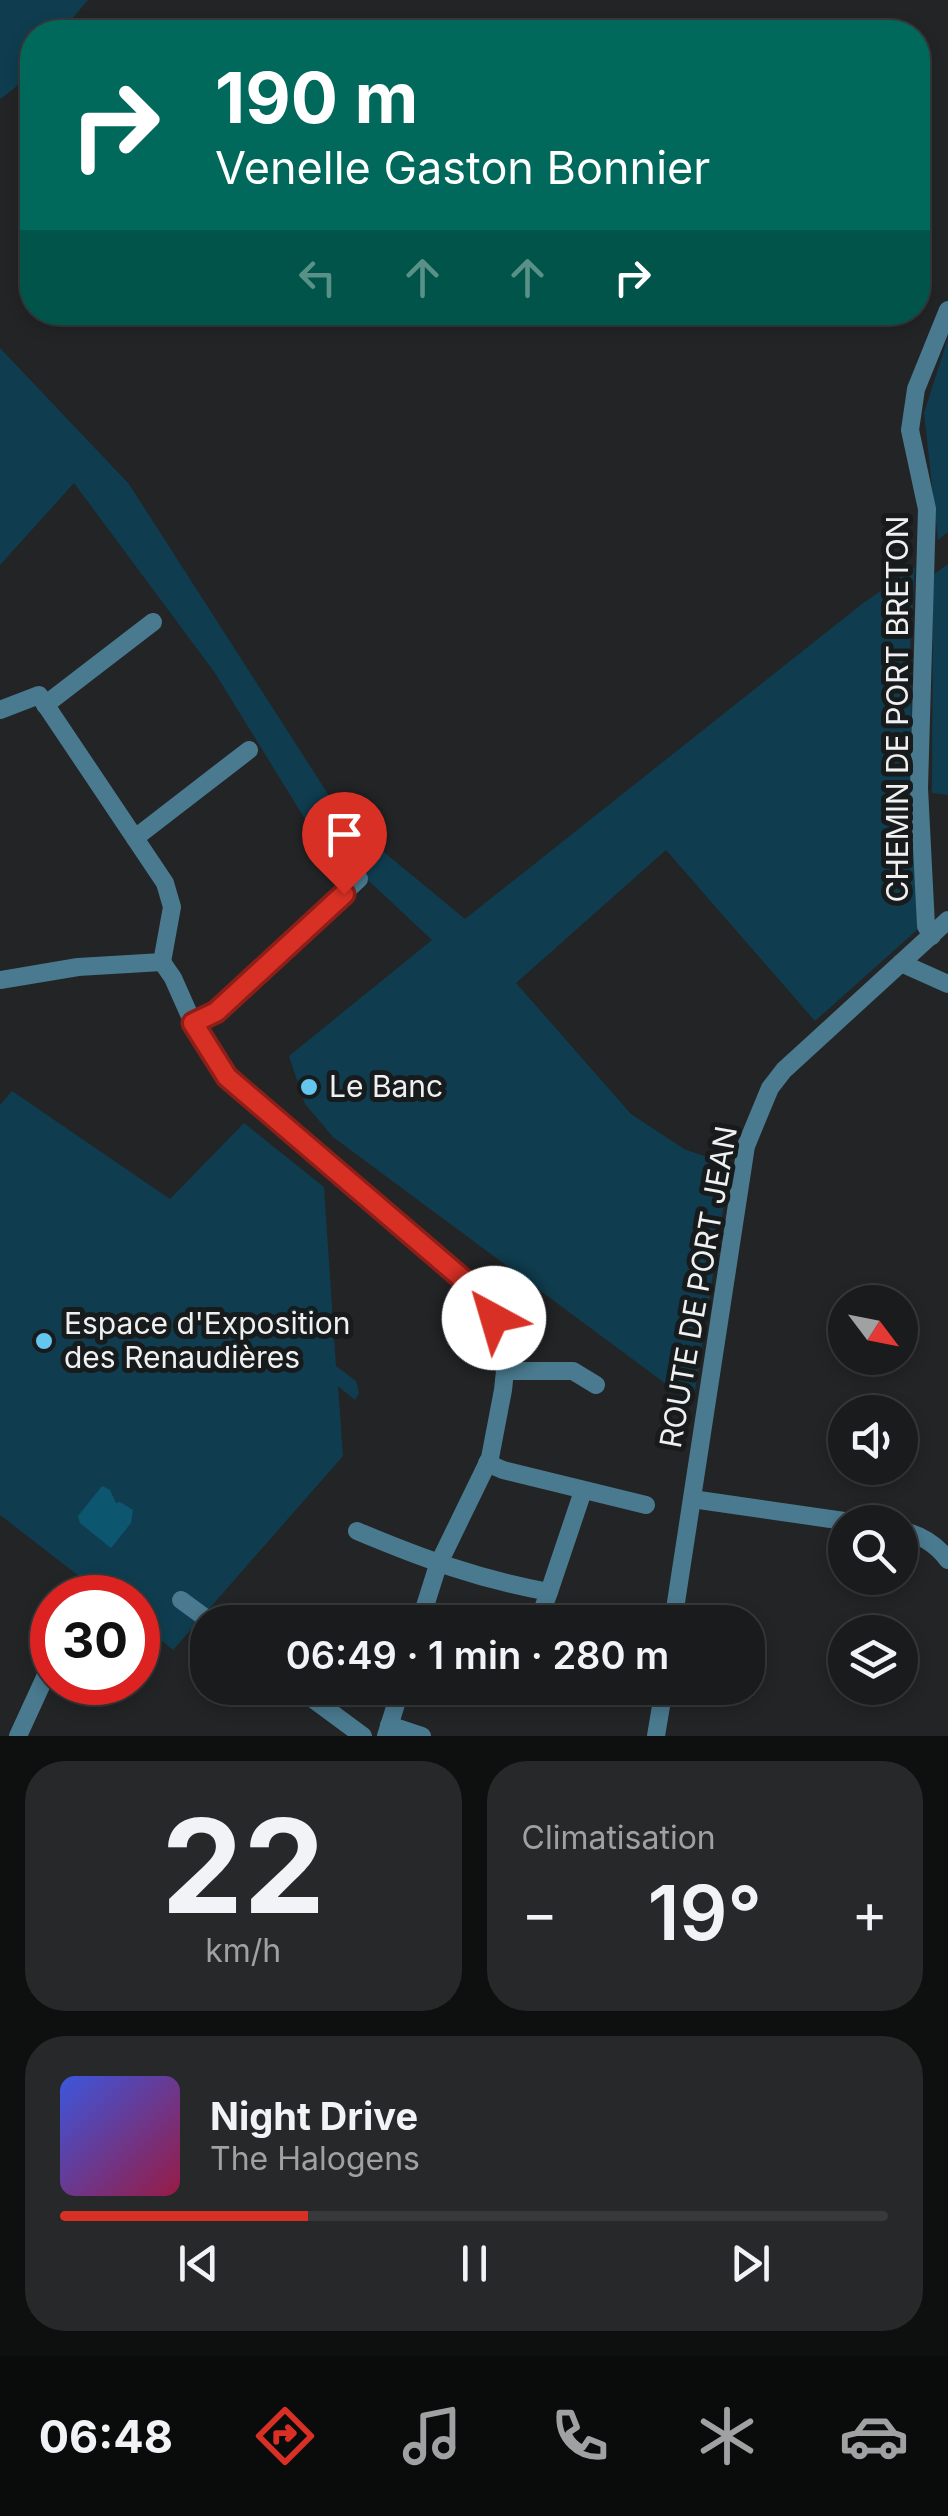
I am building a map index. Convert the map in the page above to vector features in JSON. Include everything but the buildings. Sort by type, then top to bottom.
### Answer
[{"type":"street","name":"CHEMIN DE PORT BRETON","points":[[932,936],[926,926],[919,788],[927,509],[910,430],[916,390],[948,310]]},
{"type":"street","points":[[45,705],[153,622]]},
{"type":"street","points":[[0,710],[39,696],[165,883],[172,907],[162,962],[193,1023],[227,1077],[465,1281],[494,1318],[505,1371],[487,1463],[438,1566],[425,1605]]},
{"type":"street","points":[[135,838],[249,750]]},
{"type":"street","points":[[193,1023],[216,1012],[360,879]]},
{"type":"street","name":"ROUTE DE PORT JEAN","points":[[676,1605],[746,1146],[755,1117],[784,1070],[948,920]]},
{"type":"street","points":[[0,980],[78,968],[162,962]]},
{"type":"street","points":[[901,963],[948,984]]},
{"type":"street","points":[[505,1371],[573,1371],[596,1385]]},
{"type":"street","points":[[487,1463],[646,1505]]},
{"type":"street","points":[[545,1605],[583,1491]]},
{"type":"street","points":[[692,1499],[828,1519]]},
{"type":"street","points":[[357,1531],[438,1566],[496,1583],[550,1592]]},
{"type":"street","points":[[918,1535],[948,1560]]},
{"type":"street","points":[[181,1600],[190,1607]]},
{"type":"street","points":[[18,1736],[32,1705]]},
{"type":"street","points":[[321,1705],[363,1736]]},
{"type":"street","points":[[396,1705],[388,1731],[422,1736]]},
{"type":"street","points":[[656,1736],[661,1705]]},
{"type":"shaded area","points":[[0,0],[88,0],[71,20],[20,20],[20,83],[0,99]]},
{"type":"shaded area","points":[[948,338],[948,532],[938,540],[924,413]]},
{"type":"shaded area","points":[[0,348],[129,484],[344,819],[465,919],[862,604],[915,567],[910,649],[917,930],[815,1021],[666,850],[516,983],[631,1114],[684,1149],[730,1165],[693,1404],[333,1137],[305,1104],[289,1056],[432,940],[308,824],[215,673],[74,483],[0,565]]},
{"type":"shaded area","points":[[948,564],[948,795],[932,793],[933,575]]},
{"type":"shaded area","points":[[12,1091],[170,1199],[244,1123],[324,1187],[336,1366],[356,1381],[359,1393],[355,1400],[338,1386],[343,1456],[212,1605],[190,1605],[190,1631],[173,1650],[160,1640],[160,1575],[78,1575],[0,1515],[0,1105]]},
{"type":"shaded area","points":[[102,1486],[110,1490],[116,1503],[133,1510],[131,1523],[111,1548],[80,1523],[78,1516]]},
{"type":"place","name":"Le Banc","points":[[309,1087]]},
{"type":"place","name":"Espace d'Exposition des Renaudières","points":[[44,1341]]},
{"type":"route","points":[[344,894],[216,1012],[193,1023],[227,1077],[465,1281],[494,1318]]}]
